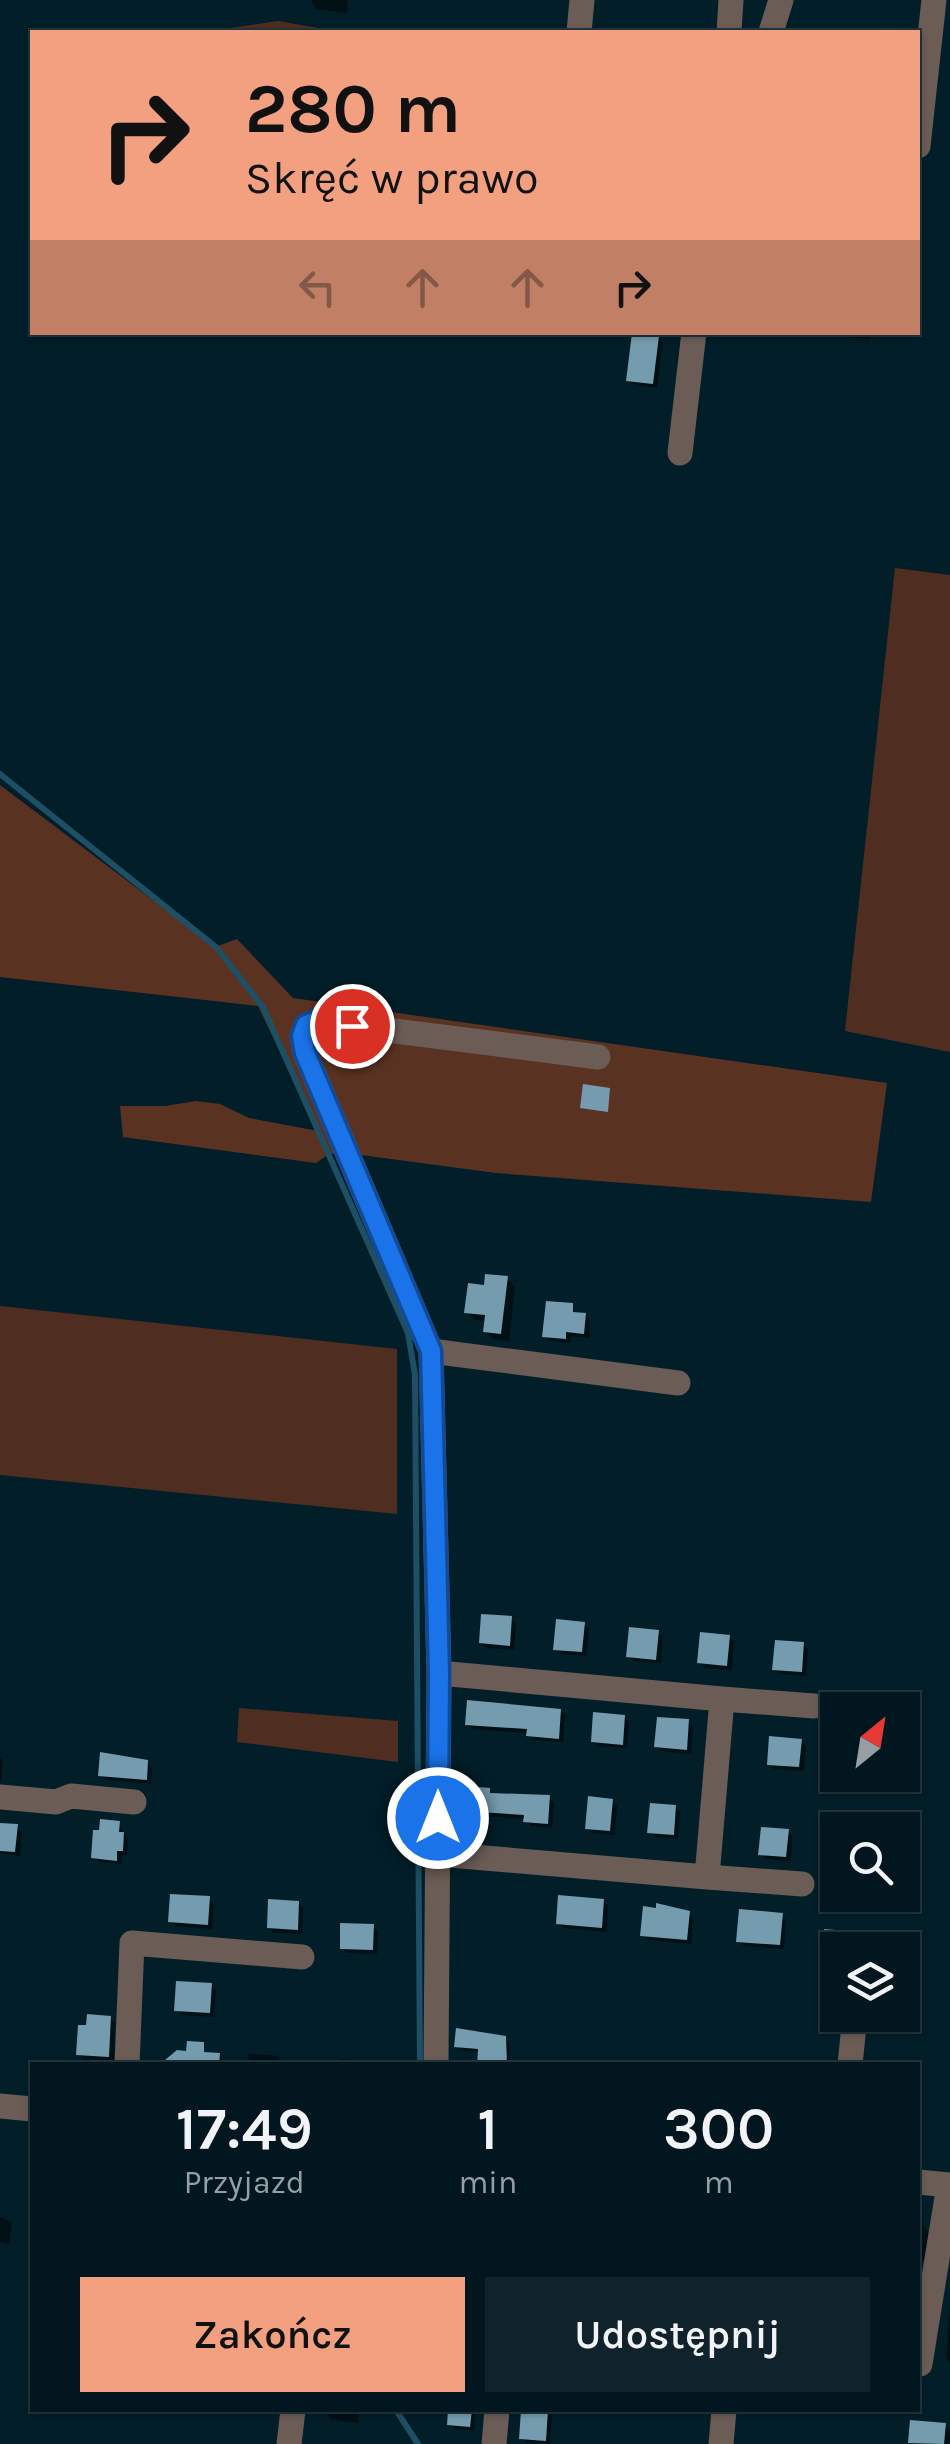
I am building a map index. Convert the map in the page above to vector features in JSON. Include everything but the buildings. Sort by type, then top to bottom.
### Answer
[{"type":"street","points":[[578,30],[582,0]]},
{"type":"street","points":[[729,30],[732,0]]},
{"type":"street","points":[[771,30],[781,0]]},
{"type":"street","points":[[920,128],[934,0]]},
{"type":"street","points":[[680,453],[694,335]]},
{"type":"street","points":[[436,2062],[439,1673],[431,1351],[305,1053],[302,1036],[306,1025],[316,1021],[598,1057]]},
{"type":"street","points":[[431,1351],[678,1383]]},
{"type":"street","points":[[439,1673],[814,1706]]},
{"type":"street","points":[[707,1877],[722,1699]]},
{"type":"street","points":[[0,1797],[56,1802],[71,1796],[134,1802]]},
{"type":"street","points":[[438,1854],[802,1884]]},
{"type":"street","points":[[127,2062],[132,1943],[302,1957]]},
{"type":"street","points":[[850,2062],[853,2032]]},
{"type":"street","points":[[0,2106],[30,2109]]},
{"type":"street","points":[[920,2182],[949,2185],[920,2364]]},
{"type":"street","points":[[289,2444],[292,2412]]},
{"type":"street","points":[[494,2444],[497,2412]]},
{"type":"street","points":[[721,2444],[724,2412]]},
{"type":"shaded area","points":[[278,21],[325,30],[224,30]]},
{"type":"shaded area","points":[[895,568],[950,575],[950,1052],[845,1031]]},
{"type":"shaded area","points":[[0,785],[215,947],[237,939],[293,998],[887,1083],[871,1202],[496,1173],[346,1153],[329,1154],[316,1163],[123,1137],[120,1106],[196,1101],[220,1104],[249,1118],[318,1131],[258,1006],[0,977]]},
{"type":"shaded area","points":[[0,1306],[397,1349],[397,1514],[0,1475]]},
{"type":"shaded area","points":[[239,1708],[398,1721],[398,1762],[237,1742]]},
{"type":"waterway","points":[[0,774],[216,947],[263,1007],[408,1333],[415,1375],[420,2062]]},
{"type":"waterway","points":[[397,2412],[418,2444]]},
{"type":"route","points":[[352,1026],[316,1021],[306,1025],[302,1036],[305,1053],[431,1351],[439,1673],[438,1818]]}]
